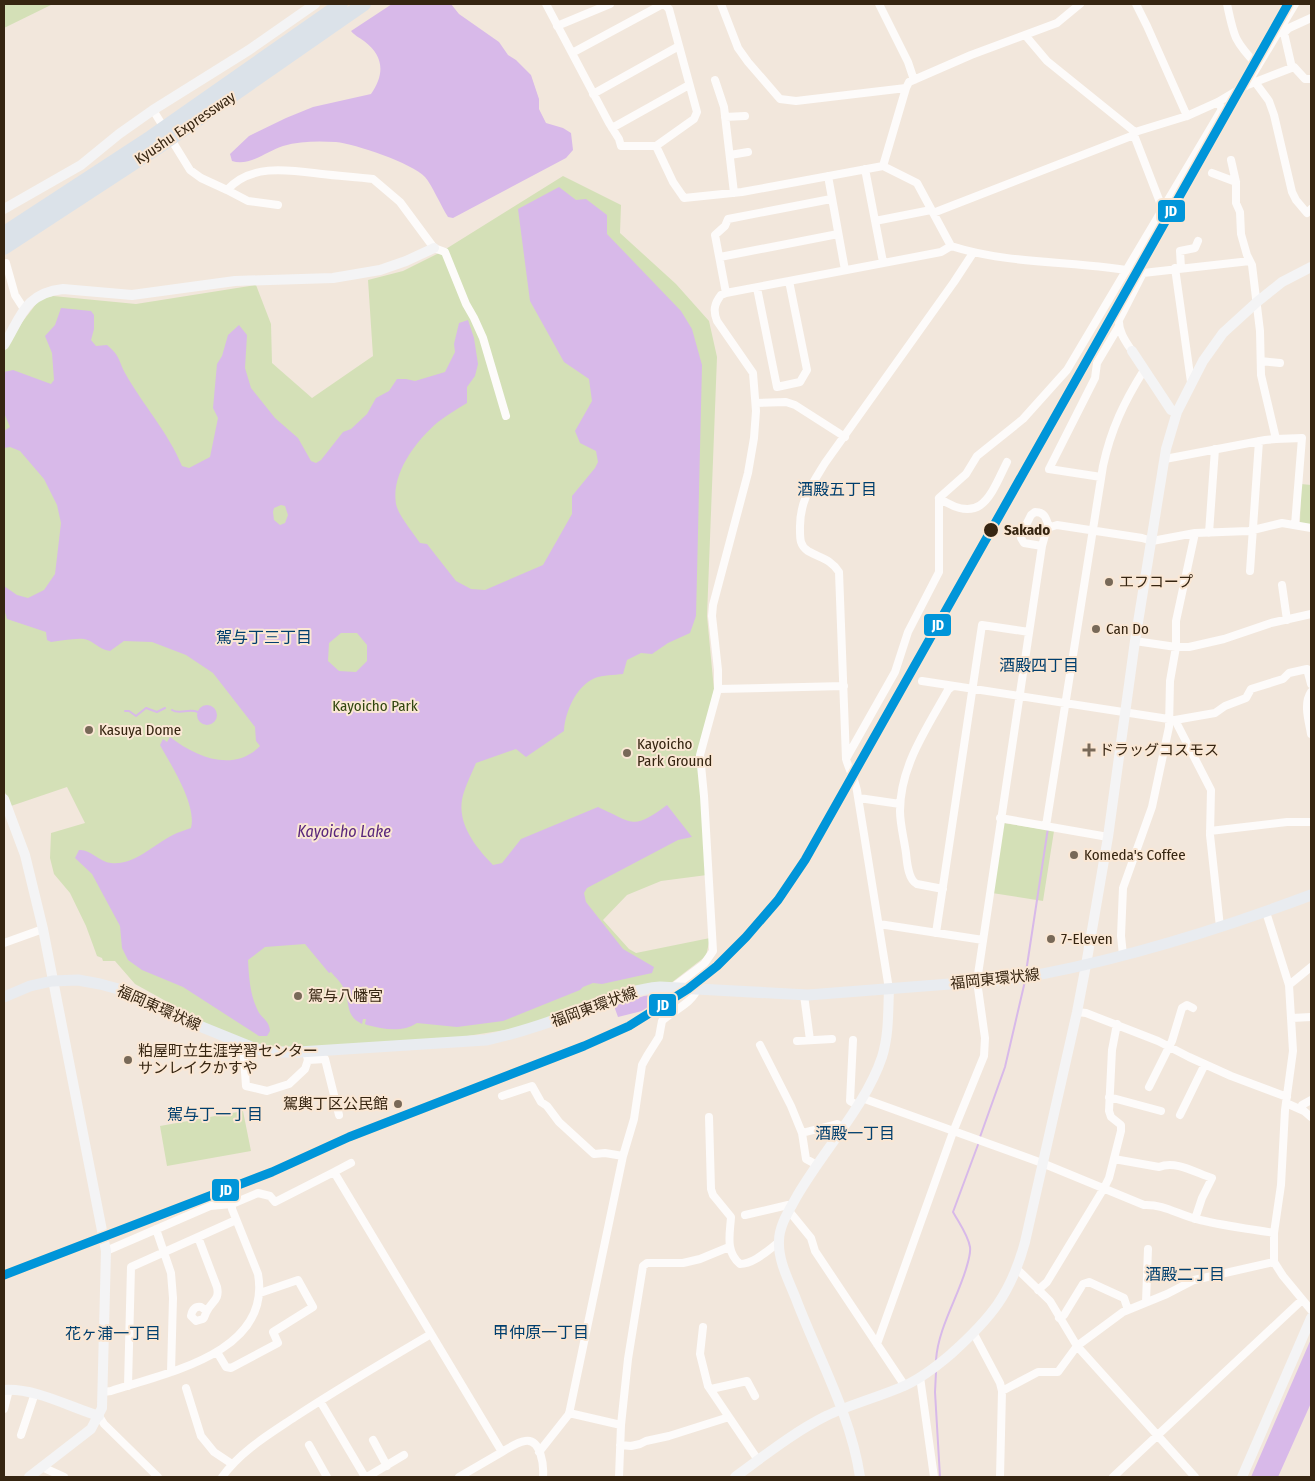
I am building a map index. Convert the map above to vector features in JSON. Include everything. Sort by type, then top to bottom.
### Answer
[{"type":"highway","name":"Kyushu Expressway","points":[[4,233],[151,137],[341,4]]},
{"type":"highway","name":"Kyushu Expressway","points":[[4,248],[157,148],[364,4]]},
{"type":"main road","name":"福岡東環状線","points":[[4,997],[30,986],[52,981],[78,980],[100,984],[122,990],[187,1022],[256,1049],[307,1056],[486,1040],[512,1035],[648,988],[804,995],[843,994],[1014,979],[1086,965],[1123,955],[1220,927],[1266,912],[1311,894]]},
{"type":"street","points":[[4,209],[81,165],[119,134],[249,50],[315,4]]},
{"type":"street","points":[[546,4],[557,26],[572,54],[594,94],[612,128],[619,139],[621,146],[656,146],[694,119],[697,112],[669,9],[665,5],[652,6],[572,54]]},
{"type":"street","points":[[557,26],[610,4]]},
{"type":"street","points":[[721,4],[738,48],[780,100],[796,100],[906,88]]},
{"type":"street","points":[[879,4],[908,62],[914,80]]},
{"type":"street","points":[[883,166],[909,82],[971,55],[1057,22],[1080,4]]},
{"type":"street","points":[[1136,4],[1186,116]]},
{"type":"street","points":[[1227,4],[1236,40],[1243,51],[1258,66]]},
{"type":"street","points":[[1246,86],[1282,31],[1295,4]]},
{"type":"street","points":[[1282,31],[1311,18]]},
{"type":"street","points":[[1282,31],[1292,68]]},
{"type":"street","points":[[1025,35],[1047,61],[1134,133],[1163,210]]},
{"type":"street","points":[[594,94],[679,46]]},
{"type":"street","points":[[875,221],[932,212],[1020,181],[1134,133],[1186,116],[1218,102],[1246,86],[1294,67],[1305,79],[1311,79]]},
{"type":"street","points":[[715,80],[726,117],[734,192]]},
{"type":"street","points":[[1255,82],[1269,100],[1292,192],[1307,213],[1311,209]]},
{"type":"street","points":[[612,128],[689,85]]},
{"type":"street","points":[[846,759],[895,672],[908,632],[939,572],[939,498],[966,474],[977,456],[1023,419],[1067,370],[1222,109],[1218,102]]},
{"type":"street","points":[[153,111],[190,170],[200,178],[248,202],[278,205]]},
{"type":"street","points":[[726,117],[745,116]]},
{"type":"street","points":[[656,146],[673,182],[684,198],[734,192],[883,166],[918,183],[951,246],[972,253],[1050,264],[1143,273],[1250,261]]},
{"type":"street","points":[[730,155],[748,152]]},
{"type":"street","points":[[1231,160],[1236,182],[1236,204],[1240,212],[1241,234],[1250,261],[1256,302],[1260,331],[1261,375],[1276,439]]},
{"type":"street","points":[[865,169],[883,262]]},
{"type":"street","points":[[227,190],[240,178],[273,170],[292,170],[373,179],[400,202],[434,248],[444,252],[483,338],[506,416]]},
{"type":"street","points":[[1212,173],[1236,182]]},
{"type":"street","points":[[828,176],[845,270]]},
{"type":"street","points":[[726,293],[715,235],[720,233],[728,219],[831,199]]},
{"type":"street","points":[[720,257],[838,234]]},
{"type":"street","points":[[1191,382],[1178,268],[1180,251],[1195,248],[1198,241]]},
{"type":"street","points":[[672,988],[704,964],[713,951],[700,755],[718,689],[718,670],[712,616],[713,604],[748,473],[754,438],[756,403],[753,373],[714,315],[714,307],[721,295],[726,293],[941,252],[951,246]]},
{"type":"street","points":[[4,345],[24,309],[34,298],[51,290],[62,289],[132,295],[235,281],[304,280],[349,276],[380,270],[434,248]]},
{"type":"street","points":[[860,1477],[852,1441],[841,1409],[808,1332],[782,1263],[779,1242],[782,1226],[790,1209],[859,1102],[882,1056],[886,1040],[889,989],[855,779],[846,759],[839,572],[835,564],[808,551],[803,546],[800,540],[799,523],[801,508],[806,494],[954,282],[972,253]]},
{"type":"street","points":[[6,263],[15,295],[24,309]]},
{"type":"street","points":[[735,1477],[800,1431],[841,1409],[905,1386],[936,1367],[974,1334],[992,1313],[1018,1269],[1086,965],[1108,837],[1135,641],[1164,459],[1176,412],[1203,361],[1223,333],[1256,302],[1282,282],[1311,267]]},
{"type":"street","points":[[1143,273],[1119,320],[1119,326],[1122,336],[1170,410],[1176,412]]},
{"type":"street","points":[[757,288],[777,387],[800,382],[807,370],[789,281]]},
{"type":"street","points":[[1101,476],[1049,469],[1095,378],[1097,363],[1119,326]]},
{"type":"street","points":[[1261,361],[1280,363]]},
{"type":"street","points":[[1046,826],[1092,530],[1108,441],[1117,418],[1144,370]]},
{"type":"street","points":[[756,403],[786,402],[795,404],[845,436]]},
{"type":"street","points":[[1295,525],[1302,438]]},
{"type":"street","points":[[1164,459],[1259,441],[1311,439]]},
{"type":"street","points":[[1250,571],[1259,441]]},
{"type":"street","points":[[1209,533],[1215,450]]},
{"type":"street","points":[[939,498],[945,502],[968,509],[977,508],[988,499],[1007,462]]},
{"type":"street","points":[[1042,546],[1024,543],[1021,535],[1031,515],[1035,512],[1046,516],[1049,527]]},
{"type":"street","points":[[877,1344],[953,1132],[984,1056],[986,1038],[977,982],[1044,532],[1047,528],[1057,525],[1152,541],[1195,533],[1252,531],[1282,523],[1311,528]]},
{"type":"street","points":[[1123,955],[1123,888],[1152,807],[1172,719],[1170,681],[1176,647],[1176,621],[1195,533]]},
{"type":"street","points":[[1282,585],[1287,620]]},
{"type":"street","points":[[1135,641],[1189,647],[1224,639],[1253,628],[1311,614]]},
{"type":"street","points":[[936,933],[982,625],[1029,632]]},
{"type":"street","points":[[922,681],[1172,719],[1215,713],[1224,706],[1246,698],[1251,689],[1283,679],[1290,673],[1307,668],[1311,684]]},
{"type":"street","points":[[718,689],[844,686]]},
{"type":"street","points":[[942,888],[917,884],[911,879],[900,804],[902,788],[912,755],[948,690],[953,686]]},
{"type":"street","points":[[1311,692],[1307,711],[1311,734]]},
{"type":"street","points":[[1172,719],[1211,790],[1210,831],[1220,927]]},
{"type":"street","points":[[858,798],[900,804]]},
{"type":"street","points":[[4,799],[25,855],[43,929],[106,1251],[103,1392],[100,1416],[92,1429],[36,1473]]},
{"type":"street","points":[[1000,818],[1108,837]]},
{"type":"street","points":[[1210,831],[1288,822],[1311,822]]},
{"type":"street","points":[[1266,912],[1289,985],[1293,1051],[1286,1100],[1281,1185],[1274,1233],[1274,1262],[1311,1310]]},
{"type":"street","points":[[879,924],[983,940]]},
{"type":"street","points":[[4,943],[43,929]]},
{"type":"street","points":[[1289,985],[1311,967]]},
{"type":"street","points":[[539,1452],[569,1413],[623,1156],[634,1119],[642,1065],[659,1037],[662,1021],[688,1001],[696,993],[697,989]]},
{"type":"street","points":[[804,995],[810,1040]]},
{"type":"street","points":[[1150,1086],[1169,1046],[1182,1008],[1187,1005],[1193,1008]]},
{"type":"street","points":[[1077,1012],[1086,1013],[1117,1024],[1169,1046],[1286,1100],[1311,1117]]},
{"type":"street","points":[[1292,1018],[1311,1017]]},
{"type":"street","points":[[1038,1290],[1048,1282],[1104,1188],[1114,1158],[1121,1125],[1111,1117],[1108,1111],[1112,1050],[1117,1024]]},
{"type":"street","points":[[798,1041],[832,1039]]},
{"type":"street","points":[[854,1040],[850,1101],[859,1102],[953,1132],[1042,1163],[1144,1205],[1155,1205],[1178,1211],[1195,1219],[1231,1227],[1274,1233]]},
{"type":"street","points":[[243,1044],[246,1086],[267,1091],[289,1084],[305,1069],[307,1056],[325,1060],[339,1115]]},
{"type":"street","points":[[760,1045],[802,1133],[806,1159],[817,1165]]},
{"type":"street","points":[[1180,1115],[1205,1064]]},
{"type":"street","points":[[502,1096],[532,1086],[541,1102],[548,1106],[559,1122],[594,1154],[605,1153],[623,1156]]},
{"type":"street","points":[[1109,1097],[1161,1111]]},
{"type":"street","points":[[1300,1109],[1302,1105],[1311,1100]]},
{"type":"street","points":[[709,1118],[711,1189],[713,1195],[731,1217],[729,1247],[731,1254],[740,1264],[746,1264],[779,1242]]},
{"type":"street","points":[[802,1133],[837,1124],[842,1126]]},
{"type":"street","points":[[1114,1158],[1159,1167],[1173,1165],[1212,1178],[1202,1198],[1195,1219]]},
{"type":"street","points":[[106,1251],[210,1206],[232,1204],[258,1193],[270,1196],[275,1202],[351,1163]]},
{"type":"street","points":[[334,1172],[502,1452]]},
{"type":"street","points":[[103,1392],[128,1386],[201,1361],[218,1352],[238,1335],[248,1323],[257,1308],[260,1293],[258,1274],[236,1220],[232,1204]]},
{"type":"street","points":[[745,1215],[788,1205],[811,1238],[815,1251],[905,1386]]},
{"type":"street","points":[[128,1386],[131,1267],[236,1220]]},
{"type":"street","points":[[156,1229],[165,1252],[173,1286],[171,1372]]},
{"type":"street","points":[[198,1237],[218,1291],[215,1301],[207,1311]]},
{"type":"street","points":[[619,1477],[621,1425],[628,1360],[643,1266],[647,1263],[683,1263],[700,1260],[729,1247]]},
{"type":"street","points":[[1146,1302],[1148,1249]]},
{"type":"street","points":[[1002,1391],[1038,1372],[1058,1372],[1077,1346],[1123,1312],[1194,1280],[1274,1262]]},
{"type":"street","points":[[1018,1269],[1050,1301],[1077,1346],[1195,1477]]},
{"type":"street","points":[[218,1352],[226,1367],[231,1368],[278,1343],[273,1332],[313,1307],[298,1280],[260,1293]]},
{"type":"street","points":[[1059,1318],[1064,1315],[1084,1284],[1089,1282],[1124,1298],[1128,1310]]},
{"type":"street","points":[[1113,1477],[1302,1300]]},
{"type":"street","points":[[1242,1477],[1311,1318]]},
{"type":"street","points":[[703,1327],[700,1354],[708,1386],[758,1460]]},
{"type":"street","points":[[222,1477],[232,1464],[257,1442],[320,1401],[431,1334]]},
{"type":"street","points":[[974,1334],[1000,1383],[1002,1391],[1000,1477]]},
{"type":"street","points":[[920,1378],[934,1477]]},
{"type":"street","points":[[711,1389],[746,1381],[755,1396]]},
{"type":"street","points":[[186,1388],[201,1436],[214,1452],[232,1464]]},
{"type":"street","points":[[4,1409],[6,1390],[35,1394],[100,1416],[104,1424],[158,1477]]},
{"type":"street","points":[[22,1435],[35,1394]]},
{"type":"street","points":[[320,1401],[366,1477],[404,1455]]},
{"type":"street","points":[[569,1413],[621,1425]]},
{"type":"street","points":[[620,1445],[632,1446],[640,1444],[646,1440],[669,1436],[729,1417]]},
{"type":"street","points":[[373,1440],[387,1466]]},
{"type":"street","points":[[459,1477],[522,1441],[529,1440],[534,1443],[539,1452],[544,1477]]},
{"type":"street","points":[[309,1445],[327,1477]]},
{"type":"street","points":[[36,1473],[64,1477]]},
{"type":"green space","points":[[4,4],[53,4],[4,28]]},
{"type":"green space","name":"Kayoicho Lake","points":[[563,176],[621,205],[620,233],[676,284],[709,321],[717,357],[707,616],[714,690],[698,755],[707,875],[661,881],[627,895],[603,920],[629,949],[636,953],[710,938],[706,956],[671,983],[518,1028],[448,1039],[300,1049],[259,1046],[229,1036],[135,984],[115,961],[103,961],[102,958],[97,956],[86,926],[70,893],[54,874],[50,858],[51,833],[85,823],[67,787],[11,806],[4,790],[4,352],[23,321],[40,299],[53,296],[136,304],[256,285],[271,324],[272,363],[312,398],[373,356],[368,280],[403,271],[441,252]]},
{"type":"green space","points":[[1301,484],[1311,485],[1311,525],[1300,523]]},
{"type":"green space","points":[[1003,823],[1054,831],[1043,901],[992,893]]},
{"type":"green space","points":[[243,1111],[251,1151],[167,1166],[160,1126]]},
{"type":"water","points":[[392,4],[451,4],[459,14],[499,42],[508,55],[531,75],[539,99],[539,109],[546,123],[563,128],[571,133],[573,150],[566,158],[453,218],[448,217],[425,177],[396,160],[356,146],[336,142],[302,142],[283,146],[245,162],[232,161],[230,154],[249,136],[286,118],[313,107],[371,94],[379,79],[379,59],[371,47],[351,31]]},
{"type":"water","name":"Kayoicho Lake","points":[[559,187],[576,200],[586,199],[607,215],[607,234],[681,311],[692,329],[702,365],[696,616],[690,633],[668,643],[652,654],[641,653],[627,660],[623,674],[601,676],[588,682],[577,693],[569,708],[564,731],[526,757],[516,749],[476,763],[464,792],[462,813],[464,823],[473,841],[493,865],[502,863],[521,839],[598,807],[634,822],[647,818],[667,805],[692,837],[678,840],[587,888],[584,893],[586,902],[623,949],[654,967],[652,973],[602,984],[593,983],[503,1021],[457,1027],[417,1023],[405,1028],[392,1029],[367,1025],[365,1024],[366,1019],[363,1019],[362,1024],[353,1018],[342,985],[331,972],[329,973],[305,944],[265,947],[248,960],[249,980],[253,999],[258,1011],[268,1024],[270,1031],[267,1036],[259,1036],[183,987],[142,970],[128,960],[122,948],[120,926],[92,874],[75,858],[79,850],[83,850],[111,863],[128,861],[169,837],[191,828],[192,819],[187,797],[160,745],[163,739],[167,742],[170,737],[191,751],[203,756],[227,760],[238,759],[260,746],[256,741],[255,727],[213,673],[186,655],[152,642],[124,641],[110,651],[102,649],[91,641],[84,639],[51,642],[47,640],[46,632],[7,619],[4,609],[4,586],[17,595],[28,598],[44,590],[55,574],[61,523],[57,505],[44,479],[20,451],[10,447],[4,448],[4,431],[10,427],[4,413],[4,372],[13,370],[51,384],[54,380],[52,353],[45,336],[55,325],[61,308],[91,311],[94,315],[94,329],[91,340],[96,346],[107,345],[114,352],[132,385],[163,430],[182,466],[189,468],[210,457],[218,418],[213,408],[217,364],[222,356],[228,335],[239,325],[247,335],[245,368],[251,388],[275,418],[298,438],[311,461],[316,463],[321,460],[343,432],[351,429],[367,414],[376,398],[389,391],[397,379],[415,381],[445,372],[455,352],[454,344],[459,323],[468,320],[474,338],[478,364],[475,376],[467,387],[467,403],[448,414],[421,438],[401,469],[395,492],[397,508],[420,543],[427,544],[456,581],[471,589],[485,590],[543,565],[572,514],[572,496],[598,462],[596,451],[580,443],[575,431],[592,401],[589,379],[564,362],[530,301],[518,209]],"holes":[[[281,505],[285,506],[288,515],[285,523],[280,525],[274,520],[273,512],[274,508]],[[341,633],[357,633],[367,645],[367,661],[356,672],[339,671],[328,661],[329,643]]]},
{"type":"water","points":[[207,705],[214,708],[217,715],[214,722],[207,725],[200,722],[197,715],[200,708]]},
{"type":"water","points":[[672,993],[650,1009],[618,1017],[614,1006],[644,996]]},
{"type":"water","points":[[1311,1339],[1311,1403],[1278,1477],[1251,1477]]},
{"type":"waterway","points":[[125,711],[129,711],[136,716],[146,708],[157,712],[165,708]]},
{"type":"waterway","points":[[172,710],[178,712],[198,712]]},
{"type":"waterway","points":[[1026,972],[1048,828]]},
{"type":"waterway","points":[[980,1137],[1005,1067],[1025,981]]},
{"type":"waterway","points":[[936,1360],[940,1337],[970,1255],[967,1238],[953,1212],[979,1142]]},
{"type":"waterway","points":[[936,1372],[935,1392],[940,1477]]},
{"type":"railway","points":[[900,692],[1085,363]]},
{"type":"transit line","name":"JD","points":[[4,1275],[272,1172],[349,1137],[584,1046],[629,1026],[688,989],[717,966],[746,937],[778,900],[805,860],[1288,4]]},
{"type":"place","name":"Sakado","points":[[991,530]]},
{"type":"place","name":"エフコープ","points":[[1109,582]]},
{"type":"place","name":"Can Do","points":[[1096,629]]},
{"type":"place","name":"Kasuya Dome","points":[[89,730]]},
{"type":"place","name":"ドラッグコスモス","points":[[1089,750]]},
{"type":"place","name":"Kayoicho Park Ground","points":[[627,753]]},
{"type":"place","name":"Komeda's Coffee","points":[[1074,855]]},
{"type":"place","name":"7-Eleven","points":[[1051,939]]},
{"type":"place","name":"駕与八幡宮","points":[[298,996]]},
{"type":"place","name":"粕屋町立生涯学習センター サンレイクかすや","points":[[128,1060]]},
{"type":"place","name":"駕輿丁区公民館","points":[[398,1104]]},
{"type":"district","name":"酒殿五丁目","points":[[837,489]]},
{"type":"district","name":"駕与丁三丁目","points":[[264,637]]},
{"type":"district","name":"酒殿四丁目","points":[[1039,665]]},
{"type":"district","name":"駕与丁一丁目","points":[[215,1114]]},
{"type":"district","name":"酒殿一丁目","points":[[855,1133]]},
{"type":"district","name":"酒殿二丁目","points":[[1185,1274]]},
{"type":"district","name":"甲仲原一丁目","points":[[541,1332]]},
{"type":"district","name":"花ヶ浦一丁目","points":[[113,1333]]},
{"type":"park label","name":"Kayoicho Park","points":[[375,706]]}]
